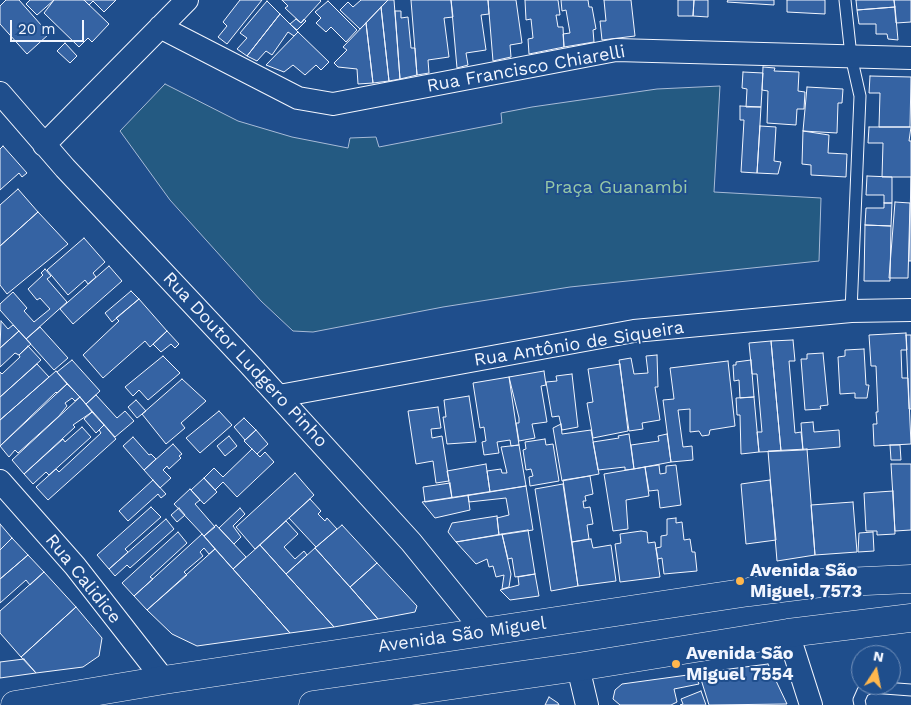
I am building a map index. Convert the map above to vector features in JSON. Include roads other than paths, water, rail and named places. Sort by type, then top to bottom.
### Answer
[{"type":"main road","name":"Avenida São Miguel","points":[[15,705],[164,680],[822,583],[911,579]]},
{"type":"main road","points":[[313,705],[578,667],[788,633],[911,618]]},
{"type":"street","points":[[44,145],[187,0]]},
{"type":"street","name":"Rua Francisco Chiarelli","points":[[160,27],[298,98],[333,104],[616,50],[911,58]]},
{"type":"street","name":"Rua Doutor Ludgero Pinho","points":[[0,93],[44,145],[279,396],[411,542],[484,632]]},
{"type":"street","name":"Rua Antônio de Siqueira","points":[[279,396],[634,331],[851,311],[911,310]]},
{"type":"street","name":"Rua Calidice","points":[[0,481],[75,566],[164,680]]},
{"type":"street","points":[[788,633],[811,705]]},
{"type":"street","points":[[578,667],[587,705]]},
{"type":"lane","points":[[845,0],[851,56],[860,96],[851,311]]},
{"type":"lane","points":[[860,705],[859,700],[863,691],[871,687],[911,690]]},
{"type":"place","name":"Avenida São Miguel, 7573","points":[[740,581]]},
{"type":"place","name":"Avenida São Miguel 7554","points":[[676,664]]},
{"type":"park label","name":"Praça Guanambi","points":[[616,188]]}]
